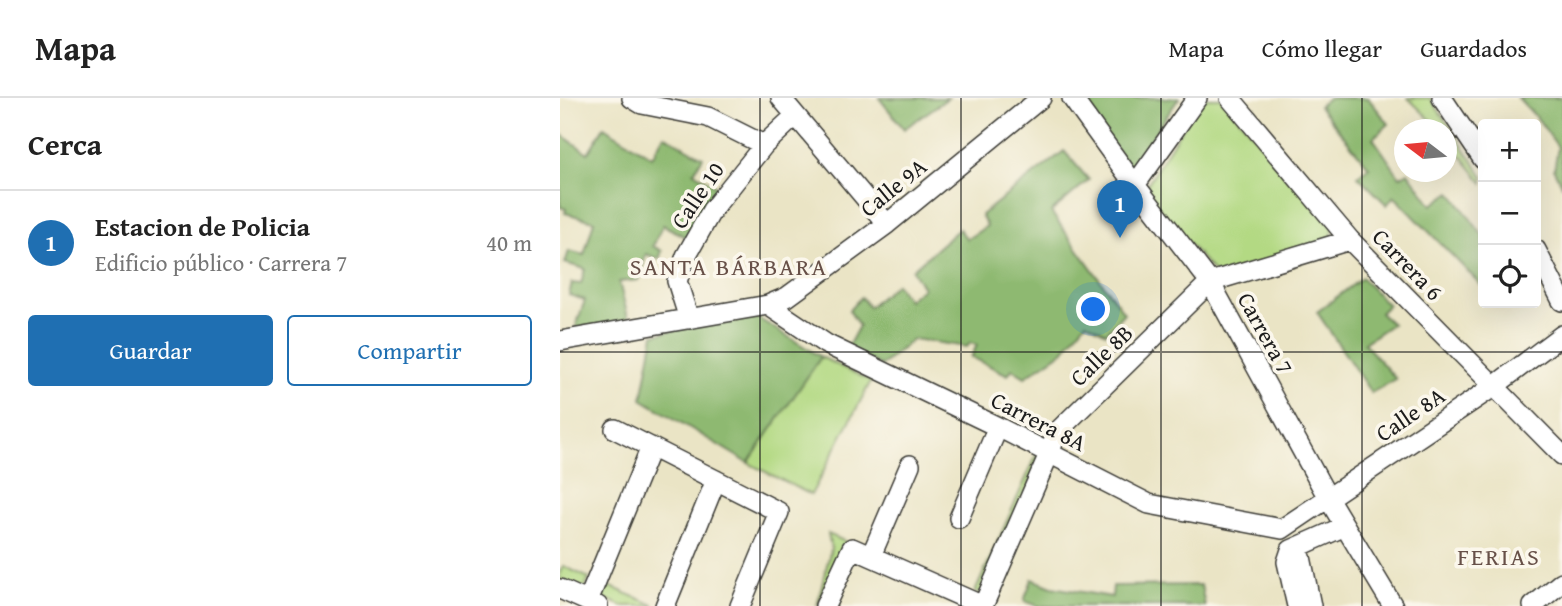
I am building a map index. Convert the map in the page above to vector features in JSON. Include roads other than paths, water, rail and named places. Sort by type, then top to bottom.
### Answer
[{"type":"street","points":[[632,98],[642,104],[708,117],[764,145]]},
{"type":"street","points":[[781,98],[887,225]]},
{"type":"street","name":"Calle 9A","points":[[565,337],[768,305],[786,297],[887,225],[1041,98]]},
{"type":"street","name":"Carrera 7","points":[[1072,98],[1210,282],[1328,498],[1393,606]]},
{"type":"street","points":[[1132,181],[1185,98]]},
{"type":"street","points":[[1132,181],[1197,98]]},
{"type":"street","name":"Carrera 6","points":[[1230,98],[1350,240],[1562,455]]},
{"type":"street","points":[[1442,98],[1478,152]]},
{"type":"street","name":"Calle 10","points":[[689,318],[677,281],[686,256],[712,210],[764,145],[795,116]]},
{"type":"street","name":"Calle 8B","points":[[983,606],[1057,432],[1210,282],[1350,240]]},
{"type":"street","points":[[1541,260],[1562,301]]},
{"type":"street","name":"Carrera 8A","points":[[768,305],[826,344],[1149,504],[1282,529]]},
{"type":"street","name":"Calle 8A","points":[[1282,529],[1493,387],[1562,335]]},
{"type":"street","points":[[959,518],[998,427]]},
{"type":"street","points":[[615,429],[779,512],[740,606]]},
{"type":"street","points":[[560,589],[593,604],[651,447]]},
{"type":"street","points":[[871,556],[910,465]]},
{"type":"street","points":[[665,606],[716,480]]},
{"type":"street","points":[[1297,606],[1287,562],[1291,550],[1345,526]]},
{"type":"street","points":[[1282,529],[1291,550],[1301,556],[1311,606]]},
{"type":"street","points":[[825,606],[852,548],[983,606]]},
{"type":"street","points":[[1533,606],[1562,582]]},
{"type":"place","name":"Estacion de Policia","points":[[1120,238]]},
{"type":"district","name":"SANTA BÁRBARA","points":[[729,266]]},
{"type":"district","name":"FERIAS","points":[[1499,556]]}]
